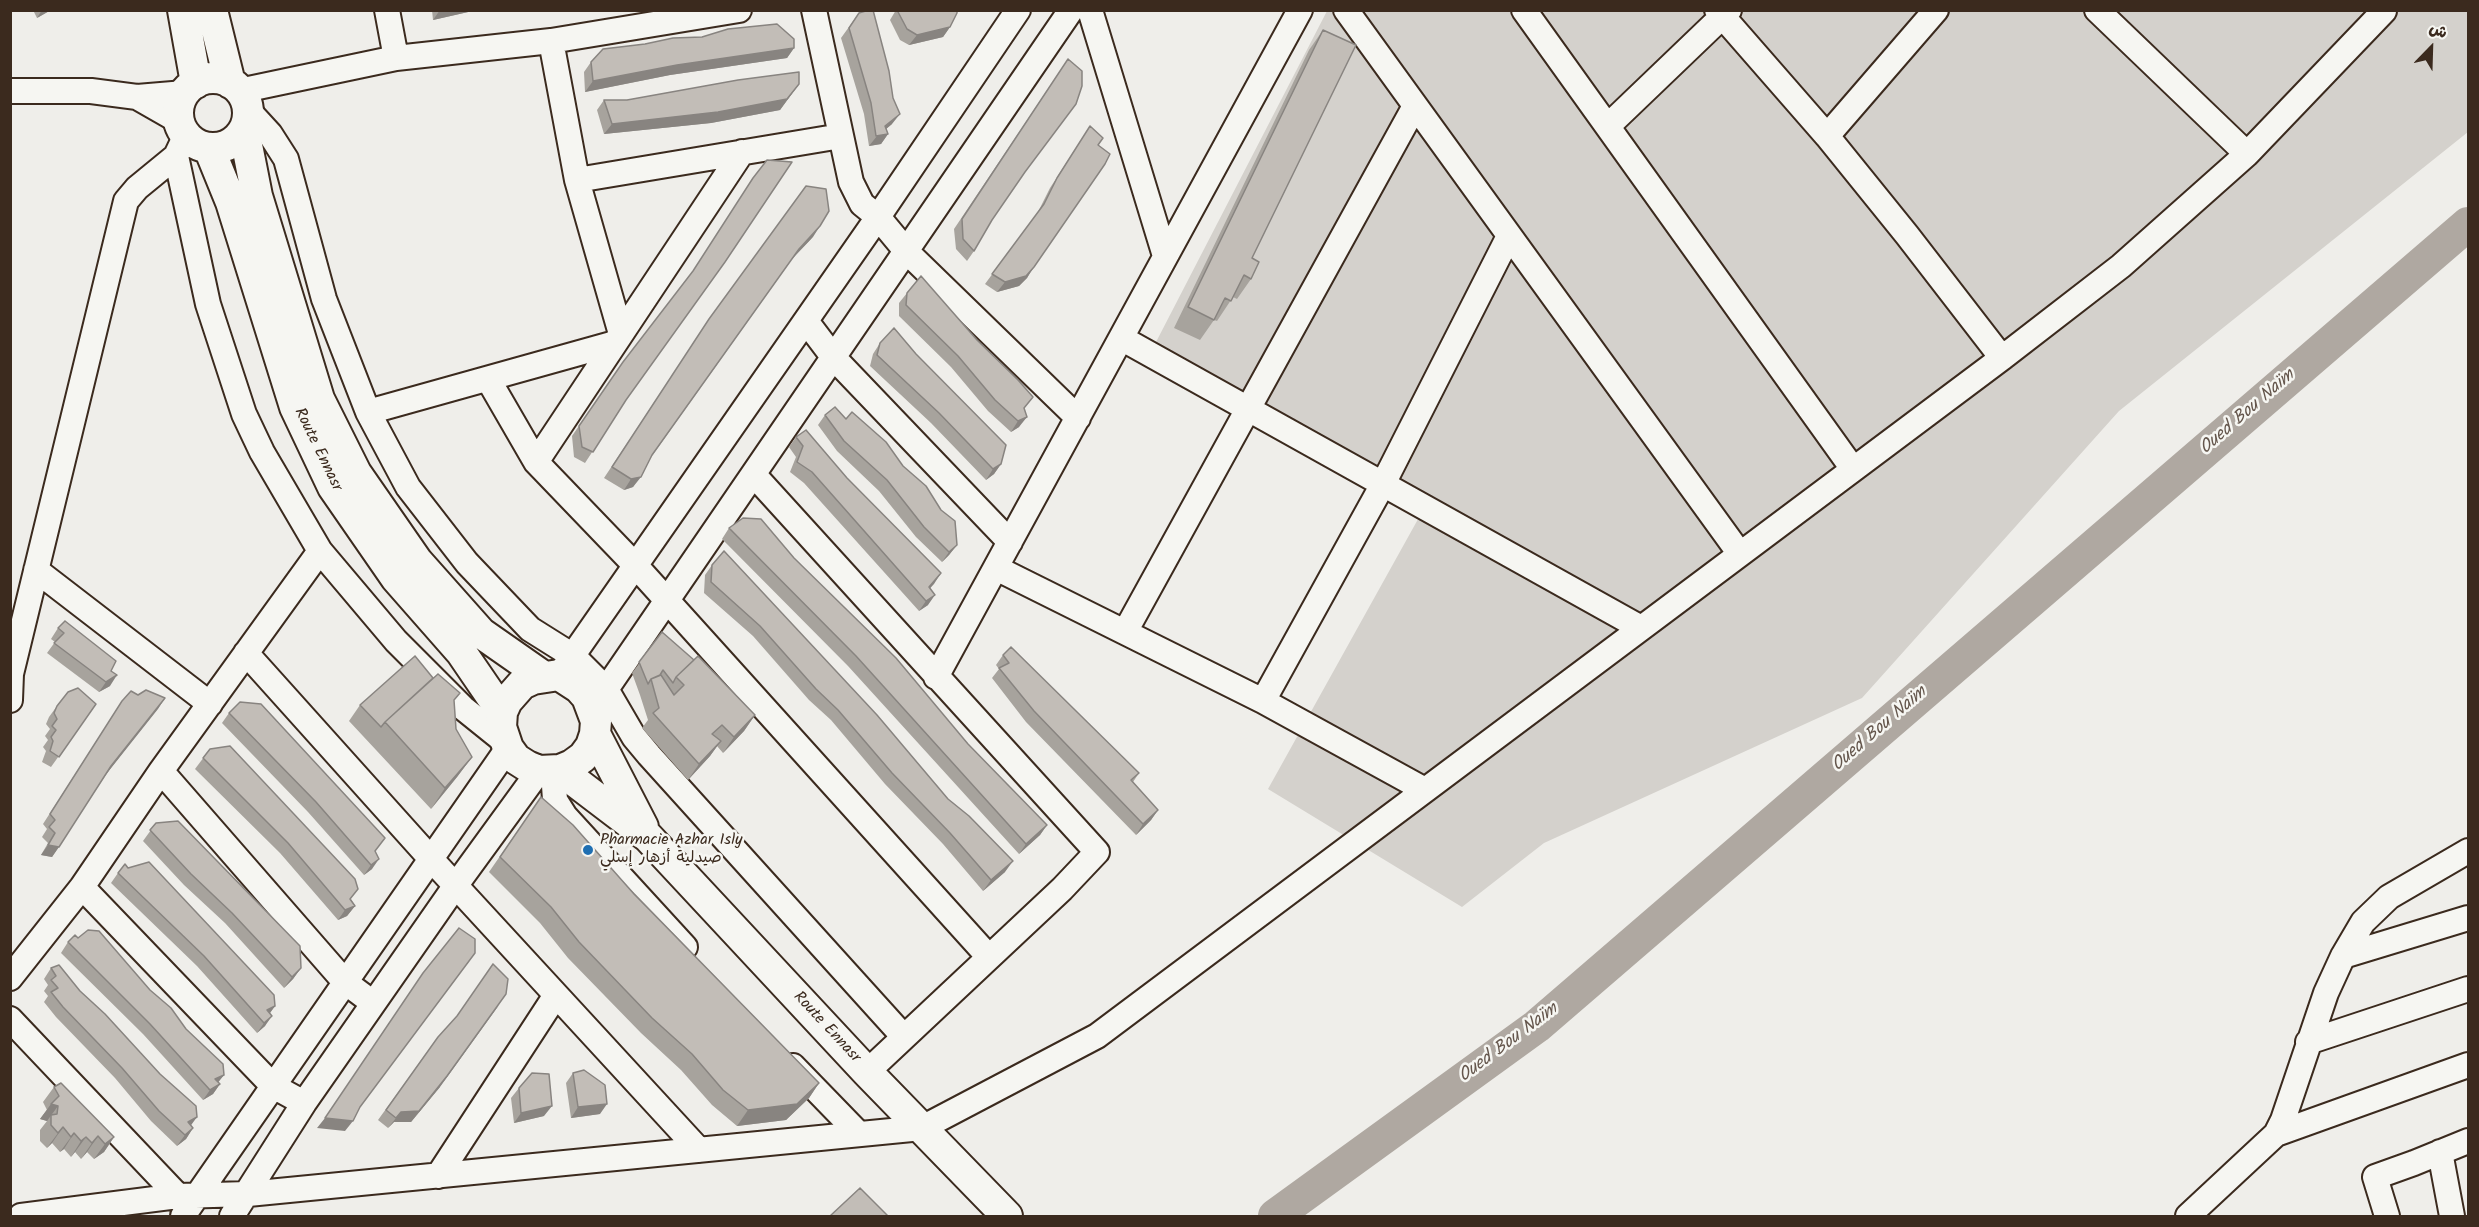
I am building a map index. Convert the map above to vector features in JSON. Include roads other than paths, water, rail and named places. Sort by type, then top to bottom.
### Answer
[{"type":"main road","name":"Route Ennasr","points":[[183,10],[188,122],[231,202],[295,407],[333,487],[396,578],[461,652],[505,734]]},
{"type":"main road","name":"Route Ennasr","points":[[212,10],[240,104],[257,196],[319,399],[356,473],[417,561],[481,633],[559,669]]},
{"type":"main road","points":[[213,78],[240,104],[231,143],[220,147],[188,122],[213,78]]},
{"type":"main road","points":[[559,669],[598,710],[591,746],[583,757],[572,765],[551,771],[527,766],[516,759],[505,734],[507,701],[522,684],[559,669]]},
{"type":"main road","name":"Route Ennasr","points":[[598,710],[648,837]]},
{"type":"main road","name":"Route Ennasr","points":[[551,771],[648,837],[867,1072],[1000,1209]]},
{"type":"street","points":[[387,10],[396,58]]},
{"type":"street","points":[[739,10],[551,41],[396,58],[240,104],[270,134],[286,159],[324,299],[368,412],[408,487],[467,563],[530,629],[559,669],[806,321],[1018,10]]},
{"type":"street","points":[[814,10],[841,136],[855,192],[862,204],[878,217],[907,252],[1078,418]]},
{"type":"street","points":[[904,1038],[634,737],[598,710],[667,601],[1071,10]]},
{"type":"street","points":[[1090,10],[1165,256]]},
{"type":"street","points":[[936,677],[1300,10]]},
{"type":"street","points":[[1346,10],[1740,554]]},
{"type":"street","points":[[1524,10],[1609,125],[1853,469]]},
{"type":"street","points":[[1827,136],[1936,10]]},
{"type":"street","points":[[2097,10],[2247,154]]},
{"type":"street","points":[[21,1216],[186,1203],[248,1194],[922,1128],[1097,1036],[2002,358],[2121,266],[2247,154],[2384,10]]},
{"type":"street","points":[[1609,125],[1723,13],[1827,136],[2002,358]]},
{"type":"street","points":[[551,41],[577,180],[618,338]]},
{"type":"street","points":[[10,92],[91,91],[137,97],[188,122]]},
{"type":"street","points":[[1125,632],[1415,106]]},
{"type":"street","points":[[186,1203],[273,1086],[431,859],[505,734],[463,708],[404,649],[320,551],[262,452],[244,414],[208,304],[188,122]]},
{"type":"street","points":[[10,700],[11,674],[126,201],[188,122]]},
{"type":"street","points":[[577,180],[841,136]]},
{"type":"street","points":[[536,462],[741,152]]},
{"type":"street","points":[[1263,701],[1383,484],[1509,236]]},
{"type":"street","points":[[806,321],[834,358],[1010,542]]},
{"type":"street","points":[[368,412],[488,379],[618,338]]},
{"type":"street","points":[[1121,338],[1641,628]]},
{"type":"street","points":[[488,379],[536,462],[635,565],[988,956]]},
{"type":"street","points":[[754,475],[1097,852],[1062,889],[867,1072]]},
{"type":"street","points":[[10,978],[82,888],[161,771],[320,551]]},
{"type":"street","points":[[996,568],[1263,701],[1425,790]]},
{"type":"street","points":[[36,570],[210,704]]},
{"type":"street","points":[[246,653],[431,859],[699,1150]]},
{"type":"street","points":[[161,771],[345,982],[373,1003]]},
{"type":"street","points":[[232,1216],[304,1103],[456,885],[551,771]]},
{"type":"street","points":[[551,771],[555,800],[565,816],[699,962]]},
{"type":"street","points":[[2188,1216],[2276,1134],[2283,1120],[2326,993],[2363,921],[2389,897],[2469,851]]},
{"type":"street","points":[[82,888],[273,1086],[304,1103]]},
{"type":"street","points":[[2343,956],[2469,918]]},
{"type":"street","points":[[2308,1042],[2469,989]]},
{"type":"street","points":[[438,1176],[556,995]]},
{"type":"street","points":[[10,1019],[186,1203]]},
{"type":"street","points":[[778,1048],[859,1134]]},
{"type":"street","points":[[2276,1134],[2469,1065]]},
{"type":"street","points":[[2387,1216],[2375,1177],[2469,1140]]},
{"type":"street","points":[[2440,1152],[2452,1216]]},
{"type":"waterway","name":"Oued Bou Naïm","points":[[1275,1216],[1537,1026],[2468,224]]},
{"type":"place","name":"Pharmacie Azhar Isly صيدلية أزهار إسلي","points":[[588,850]]}]
